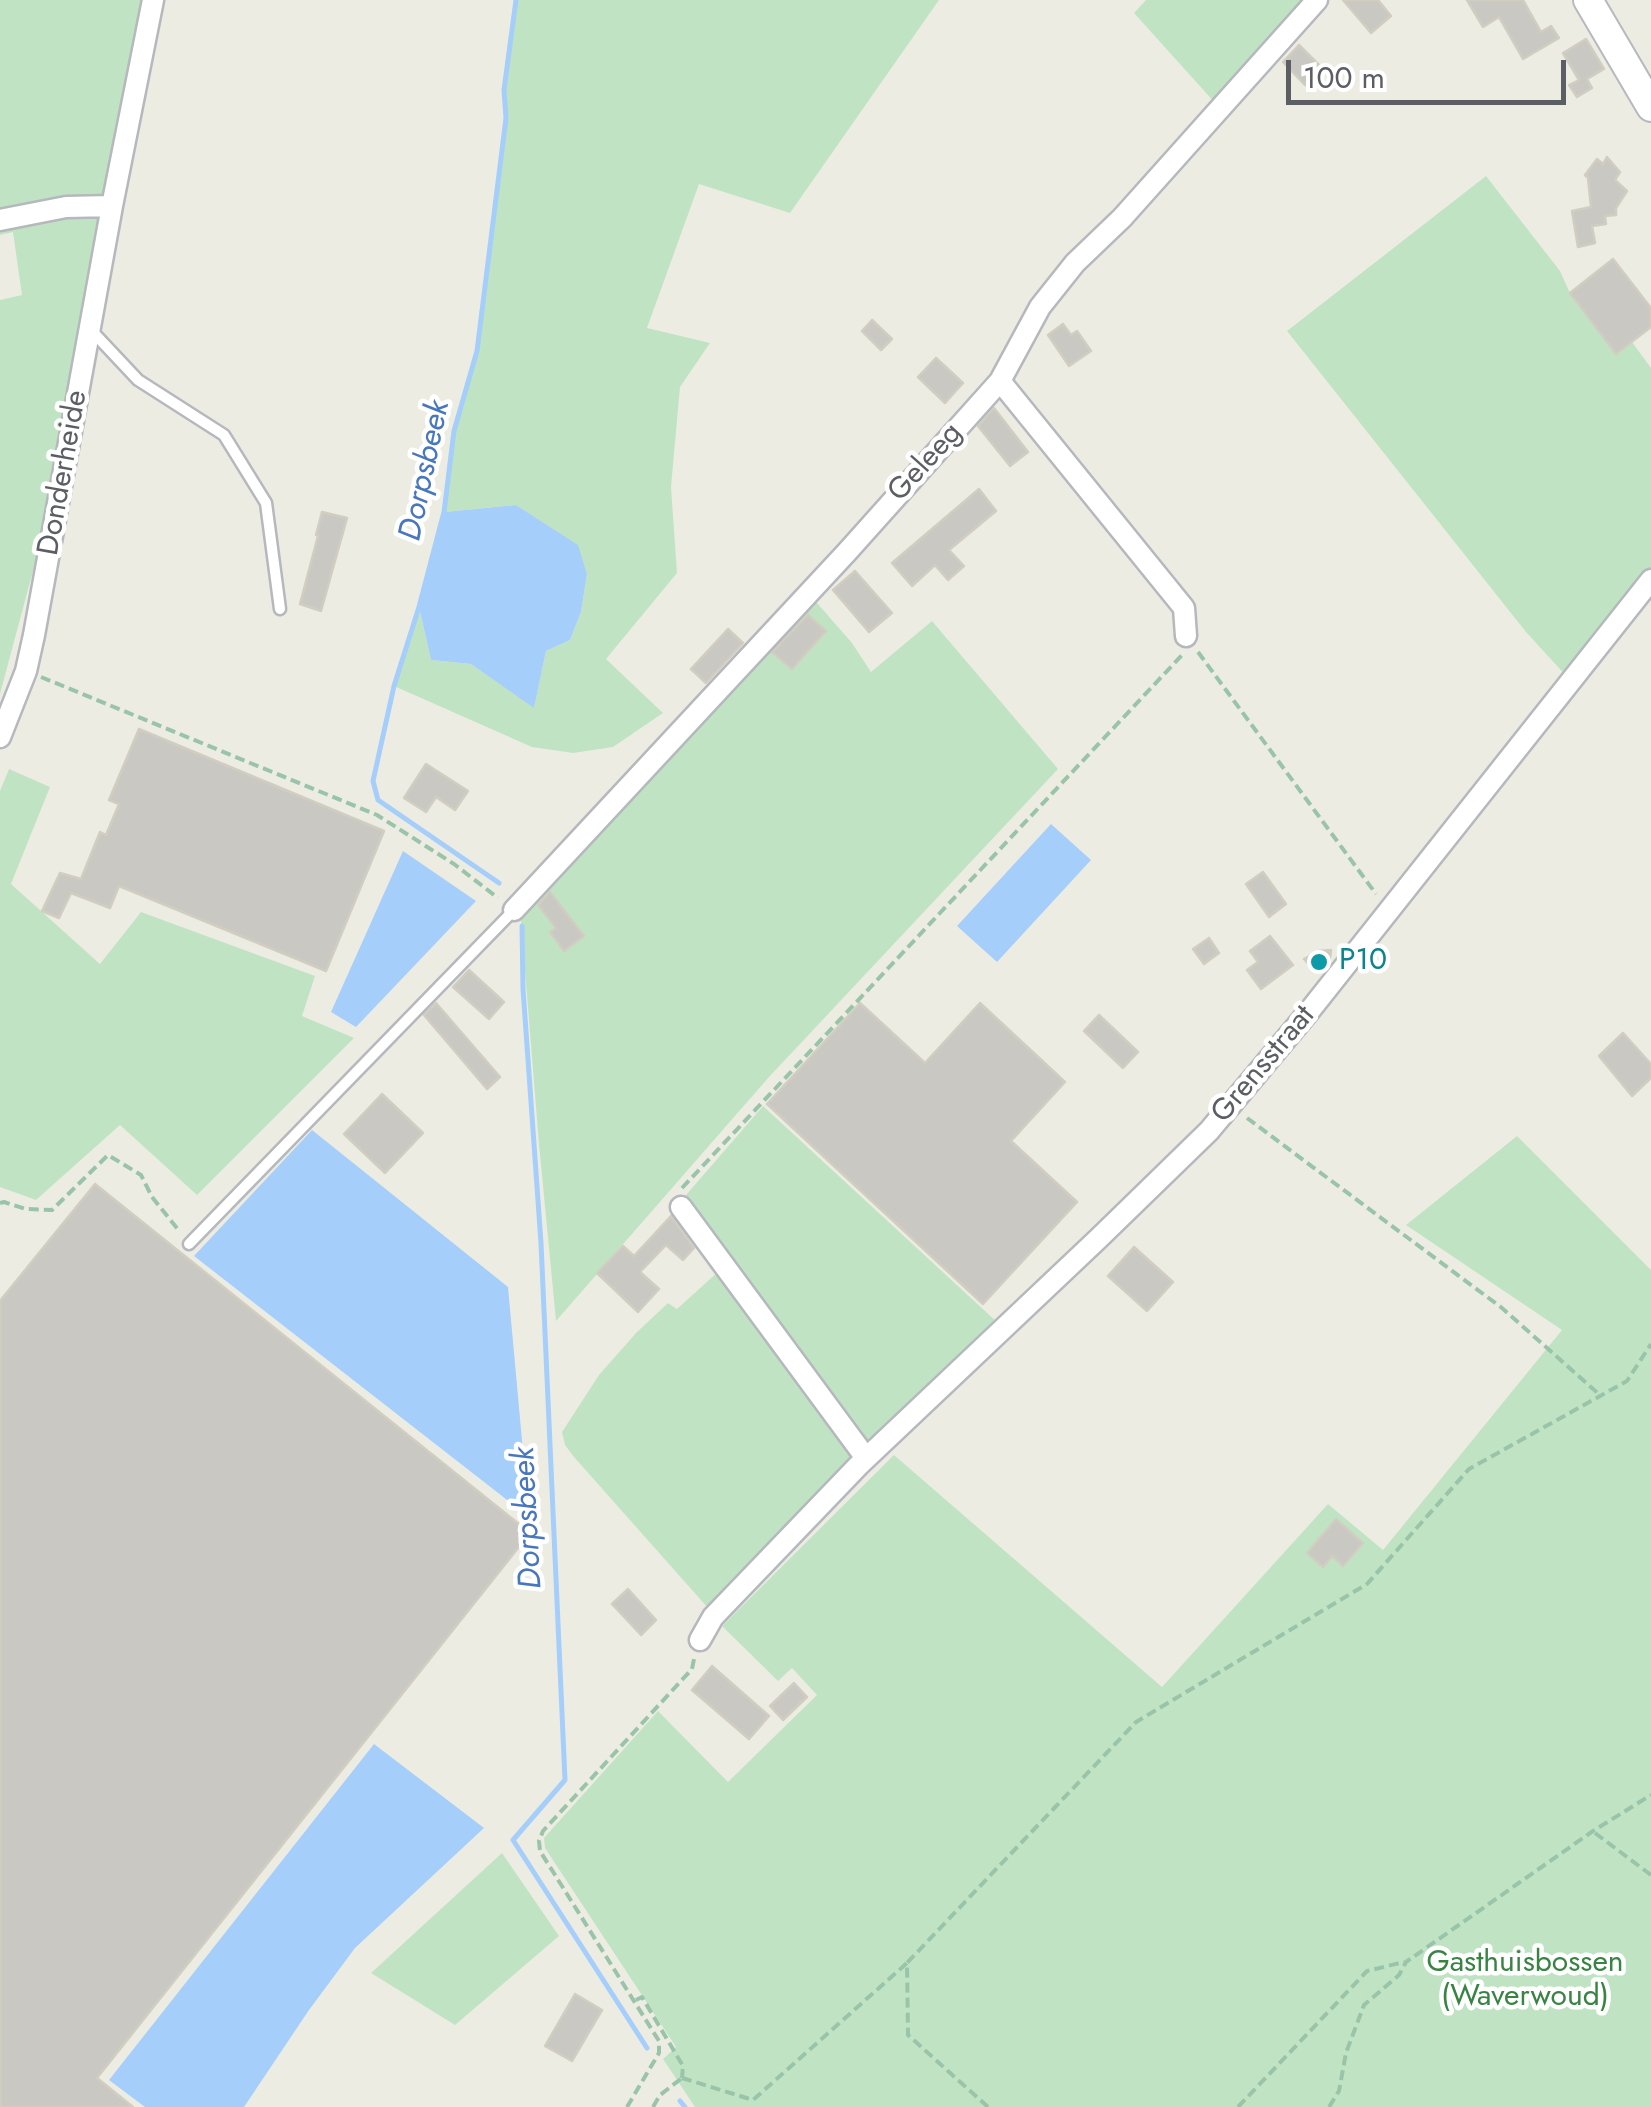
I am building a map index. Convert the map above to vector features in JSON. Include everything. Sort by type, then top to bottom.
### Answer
[{"type":"street","name":"Donderheide","points":[[0,737],[26,671],[153,0]]},
{"type":"street","name":"Geleeg","points":[[514,910],[847,552],[1000,381],[1040,306],[1075,263],[1122,218],[1317,0]]},
{"type":"street","points":[[1588,0],[1651,108]]},
{"type":"street","points":[[0,220],[66,207],[112,206]]},
{"type":"street","points":[[1000,381],[1184,608],[1186,636]]},
{"type":"street","name":"Grensstraat","points":[[700,1640],[713,1617],[866,1458],[1209,1130],[1311,1009],[1651,580]]},
{"type":"street","points":[[680,1207],[866,1458]]},
{"type":"lane","points":[[90,329],[138,380],[224,435],[266,503],[280,609]]},
{"type":"lane","points":[[189,1244],[514,910]]},
{"type":"path","points":[[1186,636],[1388,911]]},
{"type":"path","points":[[680,1207],[680,1189],[1182,655],[1186,636]]},
{"type":"path","points":[[26,671],[377,815],[454,864],[514,910]]},
{"type":"path","points":[[1230,1105],[1502,1308],[1601,1396]]},
{"type":"path","points":[[0,1203],[52,1210],[108,1155],[141,1175],[152,1198],[189,1244]]},
{"type":"path","points":[[682,2078],[753,2100],[907,1962],[1136,1722],[1366,1584],[1469,1469],[1627,1381],[1651,1344]]},
{"type":"path","points":[[627,2107],[659,2053],[659,2040],[540,1850],[539,1841],[692,1669],[700,1640]]},
{"type":"path","points":[[1238,2107],[1367,1971],[1406,1962],[1651,1795]]},
{"type":"path","points":[[1593,1831],[1651,1875]]},
{"type":"path","points":[[907,1962],[908,2035],[988,2107]]},
{"type":"path","points":[[1330,2107],[1339,2091],[1346,2053],[1364,2005],[1400,1975],[1406,1962]]},
{"type":"path","points":[[634,2001],[642,1997],[683,2066],[682,2078],[660,2095],[653,2107]]},
{"type":"green space","points":[[0,0],[141,0],[49,511],[0,694],[0,300],[22,295],[13,232],[0,235]]},
{"type":"green space","points":[[516,0],[939,0],[790,213],[699,184],[647,328],[710,343],[680,387],[671,487],[677,573],[606,659],[663,713],[613,747],[573,753],[532,747],[394,686],[419,607],[431,660],[471,664],[534,707],[546,651],[570,640],[581,612],[587,574],[577,545],[516,505],[444,512],[454,431],[477,351],[506,118],[504,90]]},
{"type":"green space","points":[[1146,0],[1308,0],[1216,104],[1134,13]]},
{"type":"green space","points":[[1486,176],[1560,271],[1570,293],[1616,353],[1632,342],[1651,368],[1651,576],[1569,679],[1526,632],[1287,331]]},
{"type":"green space","points":[[810,595],[852,643],[871,672],[932,621],[1058,769],[769,1077],[556,1321],[520,909]]},
{"type":"green space","points":[[9,769],[50,787],[11,884],[100,964],[141,912],[315,976],[302,1016],[354,1038],[197,1195],[120,1125],[36,1200],[0,1187],[0,791]]},
{"type":"green space","points":[[763,1106],[998,1323],[864,1444],[686,1195]]},
{"type":"green space","name":"Gasthuisbossen (Waverwoud)","points":[[1517,1136],[1651,1270],[1651,2107],[695,2107],[663,2059],[676,2047],[545,1848],[544,1838],[658,1711],[728,1782],[817,1695],[792,1668],[778,1681],[722,1626],[894,1455],[1162,1687],[1328,1504],[1383,1550],[1562,1330],[1406,1225]]},
{"type":"green space","points":[[720,1270],[855,1457],[708,1608],[574,1457],[562,1432],[599,1375],[636,1333],[668,1303],[677,1309]]},
{"type":"green space","points":[[502,1853],[559,1936],[455,2025],[371,1973]]},
{"type":"water","points":[[516,505],[578,545],[587,574],[581,612],[570,640],[546,651],[534,708],[471,664],[431,660],[419,607],[444,512]]},
{"type":"water","points":[[1051,824],[1091,860],[997,962],[957,926]]},
{"type":"water","points":[[403,851],[476,901],[356,1027],[331,1012]]},
{"type":"water","points":[[312,1130],[508,1287],[529,1517],[194,1256]]},
{"type":"water","points":[[374,1744],[484,1828],[355,1948],[244,2107],[145,2107],[109,2080]]},
{"type":"building","points":[[1343,0],[1378,0],[1391,16],[1371,33]]},
{"type":"building","points":[[1467,0],[1523,0],[1541,32],[1551,26],[1559,38],[1523,59],[1499,17],[1483,27]]},
{"type":"building","points":[[1586,39],[1604,69],[1587,79],[1592,88],[1577,97],[1569,85],[1579,80],[1563,53]]},
{"type":"building","points":[[1299,45],[1322,68],[1305,85],[1283,62]]},
{"type":"building","points":[[1607,157],[1620,172],[1615,180],[1627,191],[1616,215],[1605,216],[1606,224],[1592,226],[1595,243],[1578,247],[1572,211],[1591,207],[1585,175],[1597,159],[1603,164]]},
{"type":"building","points":[[1613,259],[1651,308],[1651,327],[1616,354],[1570,293]]},
{"type":"building","points":[[872,320],[892,339],[881,350],[862,331]]},
{"type":"building","points":[[1063,324],[1071,335],[1077,331],[1091,351],[1069,366],[1048,335]]},
{"type":"building","points":[[936,358],[963,383],[945,403],[918,377]]},
{"type":"building","points":[[994,408],[1028,452],[1010,466],[978,426]]},
{"type":"building","points":[[979,489],[996,511],[949,550],[964,566],[948,580],[935,565],[912,586],[892,563]]},
{"type":"building","points":[[322,512],[347,518],[321,611],[300,604]]},
{"type":"building","points":[[855,571],[892,613],[869,632],[833,590]]},
{"type":"building","points":[[808,615],[826,631],[792,669],[772,652]]},
{"type":"building","points":[[728,629],[743,643],[706,683],[691,669]]},
{"type":"building","points":[[139,729],[384,831],[326,971],[119,886],[110,908],[71,893],[59,918],[42,911],[60,873],[81,879],[100,832],[106,835],[119,804],[109,800]]},
{"type":"building","points":[[426,764],[468,791],[455,810],[436,797],[426,812],[404,798]]},
{"type":"building","points":[[1263,872],[1286,904],[1269,917],[1246,884]]},
{"type":"building","points":[[550,892],[584,936],[564,951],[550,932],[556,928],[538,905]]},
{"type":"building","points":[[1270,936],[1293,965],[1261,989],[1247,970],[1258,962],[1250,951]]},
{"type":"building","points":[[1209,938],[1219,953],[1204,964],[1193,949]]},
{"type":"building","name":"P10","points":[[1331,950],[1329,965],[1316,972],[1304,959],[1319,951]]},
{"type":"building","points":[[469,970],[504,1002],[489,1019],[453,987]]},
{"type":"building","points":[[436,1003],[500,1077],[487,1089],[424,1015]]},
{"type":"building","points":[[860,1003],[925,1063],[980,1003],[1065,1082],[1011,1141],[1077,1202],[983,1304],[767,1104]]},
{"type":"building","points":[[1099,1015],[1138,1052],[1123,1068],[1084,1031]]},
{"type":"building","points":[[1623,1033],[1651,1064],[1651,1078],[1632,1096],[1599,1056]]},
{"type":"building","points":[[382,1094],[423,1133],[385,1173],[344,1134]]},
{"type":"building","points":[[95,1184],[530,1533],[97,2078],[133,2107],[0,2107],[0,1301]]},
{"type":"building","points":[[671,1216],[694,1248],[683,1260],[666,1245],[640,1272],[659,1289],[638,1312],[597,1273],[623,1246],[634,1256]]},
{"type":"building","points":[[1134,1247],[1173,1282],[1147,1311],[1108,1276]]},
{"type":"building","points":[[1336,1519],[1363,1543],[1343,1566],[1332,1556],[1323,1567],[1307,1553]]},
{"type":"building","points":[[628,1589],[656,1620],[641,1635],[612,1604]]},
{"type":"building","points":[[712,1666],[769,1716],[749,1739],[692,1690]]},
{"type":"building","points":[[794,1683],[807,1697],[783,1720],[770,1706]]},
{"type":"building","points":[[575,1994],[602,2010],[572,2061],[545,2046]]},
{"type":"waterway","name":"Dorpsbeek","points":[[499,883],[378,800],[373,781],[394,686],[444,512],[454,431],[477,351],[506,118],[504,90],[516,0]]},
{"type":"waterway","name":"Dorpsbeek","points":[[522,926],[541,1243],[565,1780],[513,1840],[647,2048]]},
{"type":"waterway","name":"Dorpsbeek","points":[[680,2101],[685,2107]]},
{"type":"place","name":"P10","points":[[1319,962]]}]
